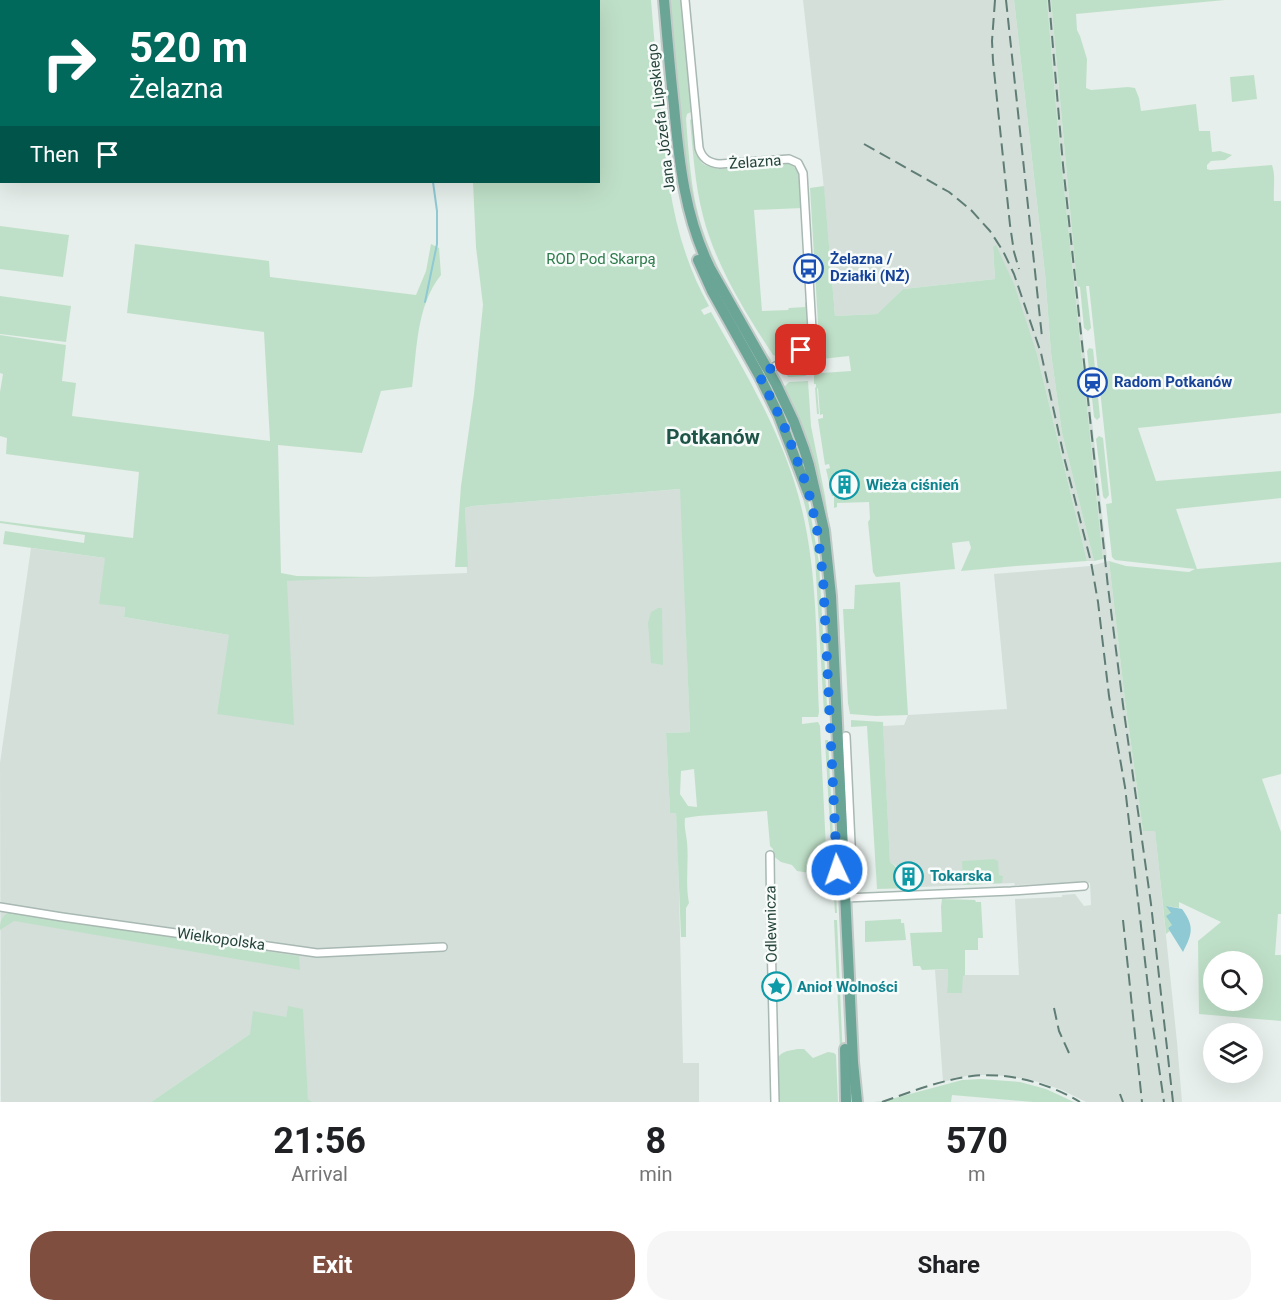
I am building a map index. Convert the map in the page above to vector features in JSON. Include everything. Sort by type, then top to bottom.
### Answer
[{"type":"main road","name":"Jana Józefa Lipskiego","points":[[657,0],[672,159],[683,214],[694,249],[710,287],[788,410],[804,449],[826,541],[832,613],[846,1102]]},
{"type":"main road","name":"Jana Józefa Lipskiego","points":[[664,0],[678,154],[689,212],[710,268],[764,373]]},
{"type":"main road","name":"Jana Józefa Lipskiego","points":[[840,899],[857,1102]]},
{"type":"street","name":"Żelazna","points":[[685,0],[699,148],[702,156],[708,162],[720,164],[786,159],[798,164],[803,173],[812,330],[799,352],[764,373]]},
{"type":"street","points":[[846,736],[853,887]]},
{"type":"street","name":"Odlewnicza","points":[[770,855],[775,1102]]},
{"type":"street","points":[[840,899],[1084,886]]},
{"type":"street","name":"Wielkopolska","points":[[0,907],[317,953],[443,947]]},
{"type":"shaded area","points":[[803,0],[1014,0],[1045,274],[1051,353],[1062,433],[1094,561],[1087,561],[1037,354],[993,247],[995,279],[903,289],[877,314],[835,316],[823,179]]},
{"type":"shaded area","points":[[1047,0],[1051,0],[1075,265],[1107,558],[1103,559],[1058,130]]},
{"type":"shaded area","points":[[681,489],[690,732],[666,733],[670,812],[676,813],[678,848],[683,1063],[699,1063],[699,1102],[313,1102],[308,1099],[288,1008],[286,1017],[250,1034],[151,1102],[1,1102],[0,763],[31,548],[105,558],[125,607],[124,617],[229,635],[287,580],[467,573],[465,508]]},
{"type":"shaded area","points":[[1109,561],[1143,831],[1155,830],[1182,1102],[1086,1102],[1042,1083],[996,1075],[970,1075],[943,1082],[935,970],[948,969],[947,993],[963,975],[1019,975],[1015,899],[1062,897],[1062,895],[1075,894],[1084,906],[1091,905],[1090,883],[920,887],[919,866],[896,869],[896,866],[890,862],[883,726],[904,725],[908,715],[1007,709],[994,574],[1090,566]]},
{"type":"green space","name":"ROD Pod Skarpą","points":[[600,0],[651,0],[663,136],[674,211],[688,259],[709,306],[701,310],[704,315],[711,312],[768,416],[794,481],[808,537],[816,625],[819,712],[818,717],[802,717],[802,724],[818,722],[820,726],[828,890],[820,892],[817,874],[797,871],[792,865],[781,862],[772,855],[767,811],[685,818],[689,903],[686,908],[686,937],[681,937],[676,813],[670,813],[666,733],[690,732],[680,489],[465,508],[468,567],[455,567],[461,486],[474,394],[483,305],[476,247],[473,183],[600,183]],"holes":[[[694,769],[697,807],[688,806],[680,794],[681,771]]]},
{"type":"green space","points":[[667,0],[681,0],[691,112],[687,114],[686,119],[698,216],[721,273],[753,332],[772,361],[767,360],[707,254],[683,170]]},
{"type":"green space","points":[[1014,0],[1047,0],[1058,130],[1103,559],[1094,561],[1062,433],[1051,353],[1045,274]]},
{"type":"green space","points":[[1051,0],[1225,0],[1076,14],[1077,30],[1087,59],[1086,88],[1091,90],[1135,88],[1141,111],[1196,104],[1199,131],[1210,131],[1212,152],[1220,151],[1232,155],[1225,160],[1211,161],[1207,169],[1272,165],[1274,201],[1281,201],[1281,413],[1138,428],[1156,481],[1281,471],[1281,498],[1176,509],[1197,569],[1281,562],[1281,774],[1262,779],[1281,832],[1281,914],[1278,914],[1275,955],[1281,955],[1281,1021],[1199,1014],[1198,941],[1221,922],[1179,902],[1179,908],[1167,906],[1171,913],[1172,925],[1166,934],[1155,831],[1143,831],[1109,561],[1126,566],[1189,572],[1195,569],[1115,560],[1112,557],[1106,504],[1112,503],[1089,286],[1086,286],[1091,328],[1088,331],[1084,328],[1080,287],[1077,286]]},
{"type":"green space","points":[[1254,75],[1257,99],[1232,102],[1230,77]]},
{"type":"green space","points":[[692,119],[696,154],[705,165],[719,169],[786,163],[794,167],[799,176],[802,208],[754,210],[762,311],[788,310],[805,307],[805,303],[808,303],[805,338],[795,349],[778,360],[762,339],[732,288],[715,253],[700,204],[690,120]]},
{"type":"green space","points":[[824,186],[835,316],[877,314],[903,289],[995,279],[993,247],[996,245],[1014,284],[1037,354],[1087,561],[961,571],[971,548],[969,541],[952,543],[955,569],[876,577],[873,572],[868,522],[870,519],[869,502],[837,503],[837,507],[834,508],[834,496],[832,496],[826,469],[830,468],[829,464],[825,465],[818,419],[823,418],[823,414],[820,415],[818,388],[819,414],[817,414],[816,384],[814,384],[814,372],[818,371],[818,368],[813,368],[814,353],[812,352],[818,323],[810,188]],"holes":[[[849,356],[851,371],[822,373],[822,359]]]},
{"type":"green space","points":[[0,226],[69,235],[63,277],[0,269]]},
{"type":"green space","points":[[135,244],[269,261],[270,277],[416,295],[426,271],[431,244],[439,248],[441,275],[433,287],[422,314],[412,387],[381,391],[362,453],[278,445],[281,573],[297,576],[373,577],[287,581],[294,725],[217,714],[229,635],[124,617],[125,607],[99,604],[105,558],[3,544],[5,531],[84,543],[85,535],[0,523],[0,521],[133,538],[139,472],[6,454],[7,438],[0,436],[0,392],[3,374],[0,373],[0,335],[66,345],[62,381],[76,383],[72,416],[270,441],[264,332],[127,313]]},
{"type":"green space","points":[[0,296],[71,306],[66,342],[0,334]]},
{"type":"green space","points":[[1089,348],[1093,349],[1100,417],[1097,420],[1094,417],[1087,351]]},
{"type":"green space","points":[[803,356],[806,359],[806,376],[788,377],[783,366]]},
{"type":"green space","points":[[808,381],[811,426],[831,536],[839,617],[843,714],[840,711],[832,570],[800,421],[784,387],[789,382]]},
{"type":"green space","points":[[1099,436],[1103,438],[1109,495],[1106,499],[1103,496],[1096,439]]},
{"type":"green space","points":[[798,479],[808,500],[819,562],[827,706],[824,714],[815,557]]},
{"type":"green space","points":[[900,582],[908,715],[850,714],[843,609],[854,609],[855,585]]},
{"type":"green space","points":[[662,608],[663,665],[651,663],[648,623],[651,612]]},
{"type":"green space","points":[[851,720],[883,722],[890,862],[897,869],[912,868],[911,871],[906,872],[907,882],[912,882],[912,888],[877,889],[867,726],[851,727]]},
{"type":"green space","points":[[825,740],[828,740],[837,913],[835,913]]},
{"type":"green space","points":[[994,859],[998,861],[999,875],[1003,876],[1002,883],[963,885],[962,861]]},
{"type":"green space","points":[[942,899],[981,902],[983,938],[978,938],[978,950],[965,950],[962,993],[947,993],[948,969],[922,970],[920,966],[913,966],[910,933],[942,932]]},
{"type":"green space","points":[[11,912],[299,956],[300,970],[14,921],[0,930],[2,919]]},
{"type":"green space","points":[[901,919],[901,923],[904,923],[906,940],[865,942],[865,921]]},
{"type":"green space","points":[[834,920],[837,920],[843,1061],[841,1070]]},
{"type":"green space","points":[[288,1006],[303,1009],[308,1099],[313,1102],[151,1102],[250,1034],[253,1011],[286,1017]]},
{"type":"green space","points":[[804,1049],[813,1058],[828,1052],[836,1055],[838,1102],[778,1102],[778,1058],[784,1052]]},
{"type":"green space","points":[[962,1080],[1020,1082],[1046,1089],[1074,1102],[1033,1102],[952,1095],[951,1102],[874,1102]]},
{"type":"water","points":[[1166,906],[1182,909],[1189,921],[1191,930],[1183,952],[1168,928],[1172,925],[1166,916],[1171,913]]},
{"type":"waterway","points":[[425,302],[437,244],[437,211],[433,183]]},
{"type":"railway","points":[[995,0],[993,61],[1010,225],[1019,269]]},
{"type":"railway","points":[[1006,0],[1042,337]]},
{"type":"railway","points":[[1049,0],[1063,165],[1108,587],[1151,904],[1173,1102]]},
{"type":"railway","points":[[864,144],[949,192],[971,210],[990,231],[1014,274],[1041,353],[1091,562],[1098,602],[1109,696],[1125,787],[1151,1013],[1164,1102]]},
{"type":"railway","points":[[1123,920],[1142,1102]]},
{"type":"railway","points":[[1054,1008],[1059,1031],[1069,1053]]},
{"type":"railway","points":[[882,1102],[949,1080],[986,1075],[1014,1077],[1042,1084],[1080,1102]]},
{"type":"railway","points":[[1120,1094],[1123,1102]]},
{"type":"place","name":"Żelazna / Działki (NŻ)","points":[[809,268]]},
{"type":"place","name":"Radom Potkanów","points":[[1093,382]]},
{"type":"place","name":"Wieża ciśnień","points":[[845,485]]},
{"type":"place","name":"Tokarska","points":[[909,876]]},
{"type":"place","name":"Anioł Wolności","points":[[776,987]]},
{"type":"district","name":"Potkanów","points":[[713,437]]},
{"type":"route","points":[[801,350],[759,375],[783,423],[806,484],[819,540],[823,577],[837,870]]}]
